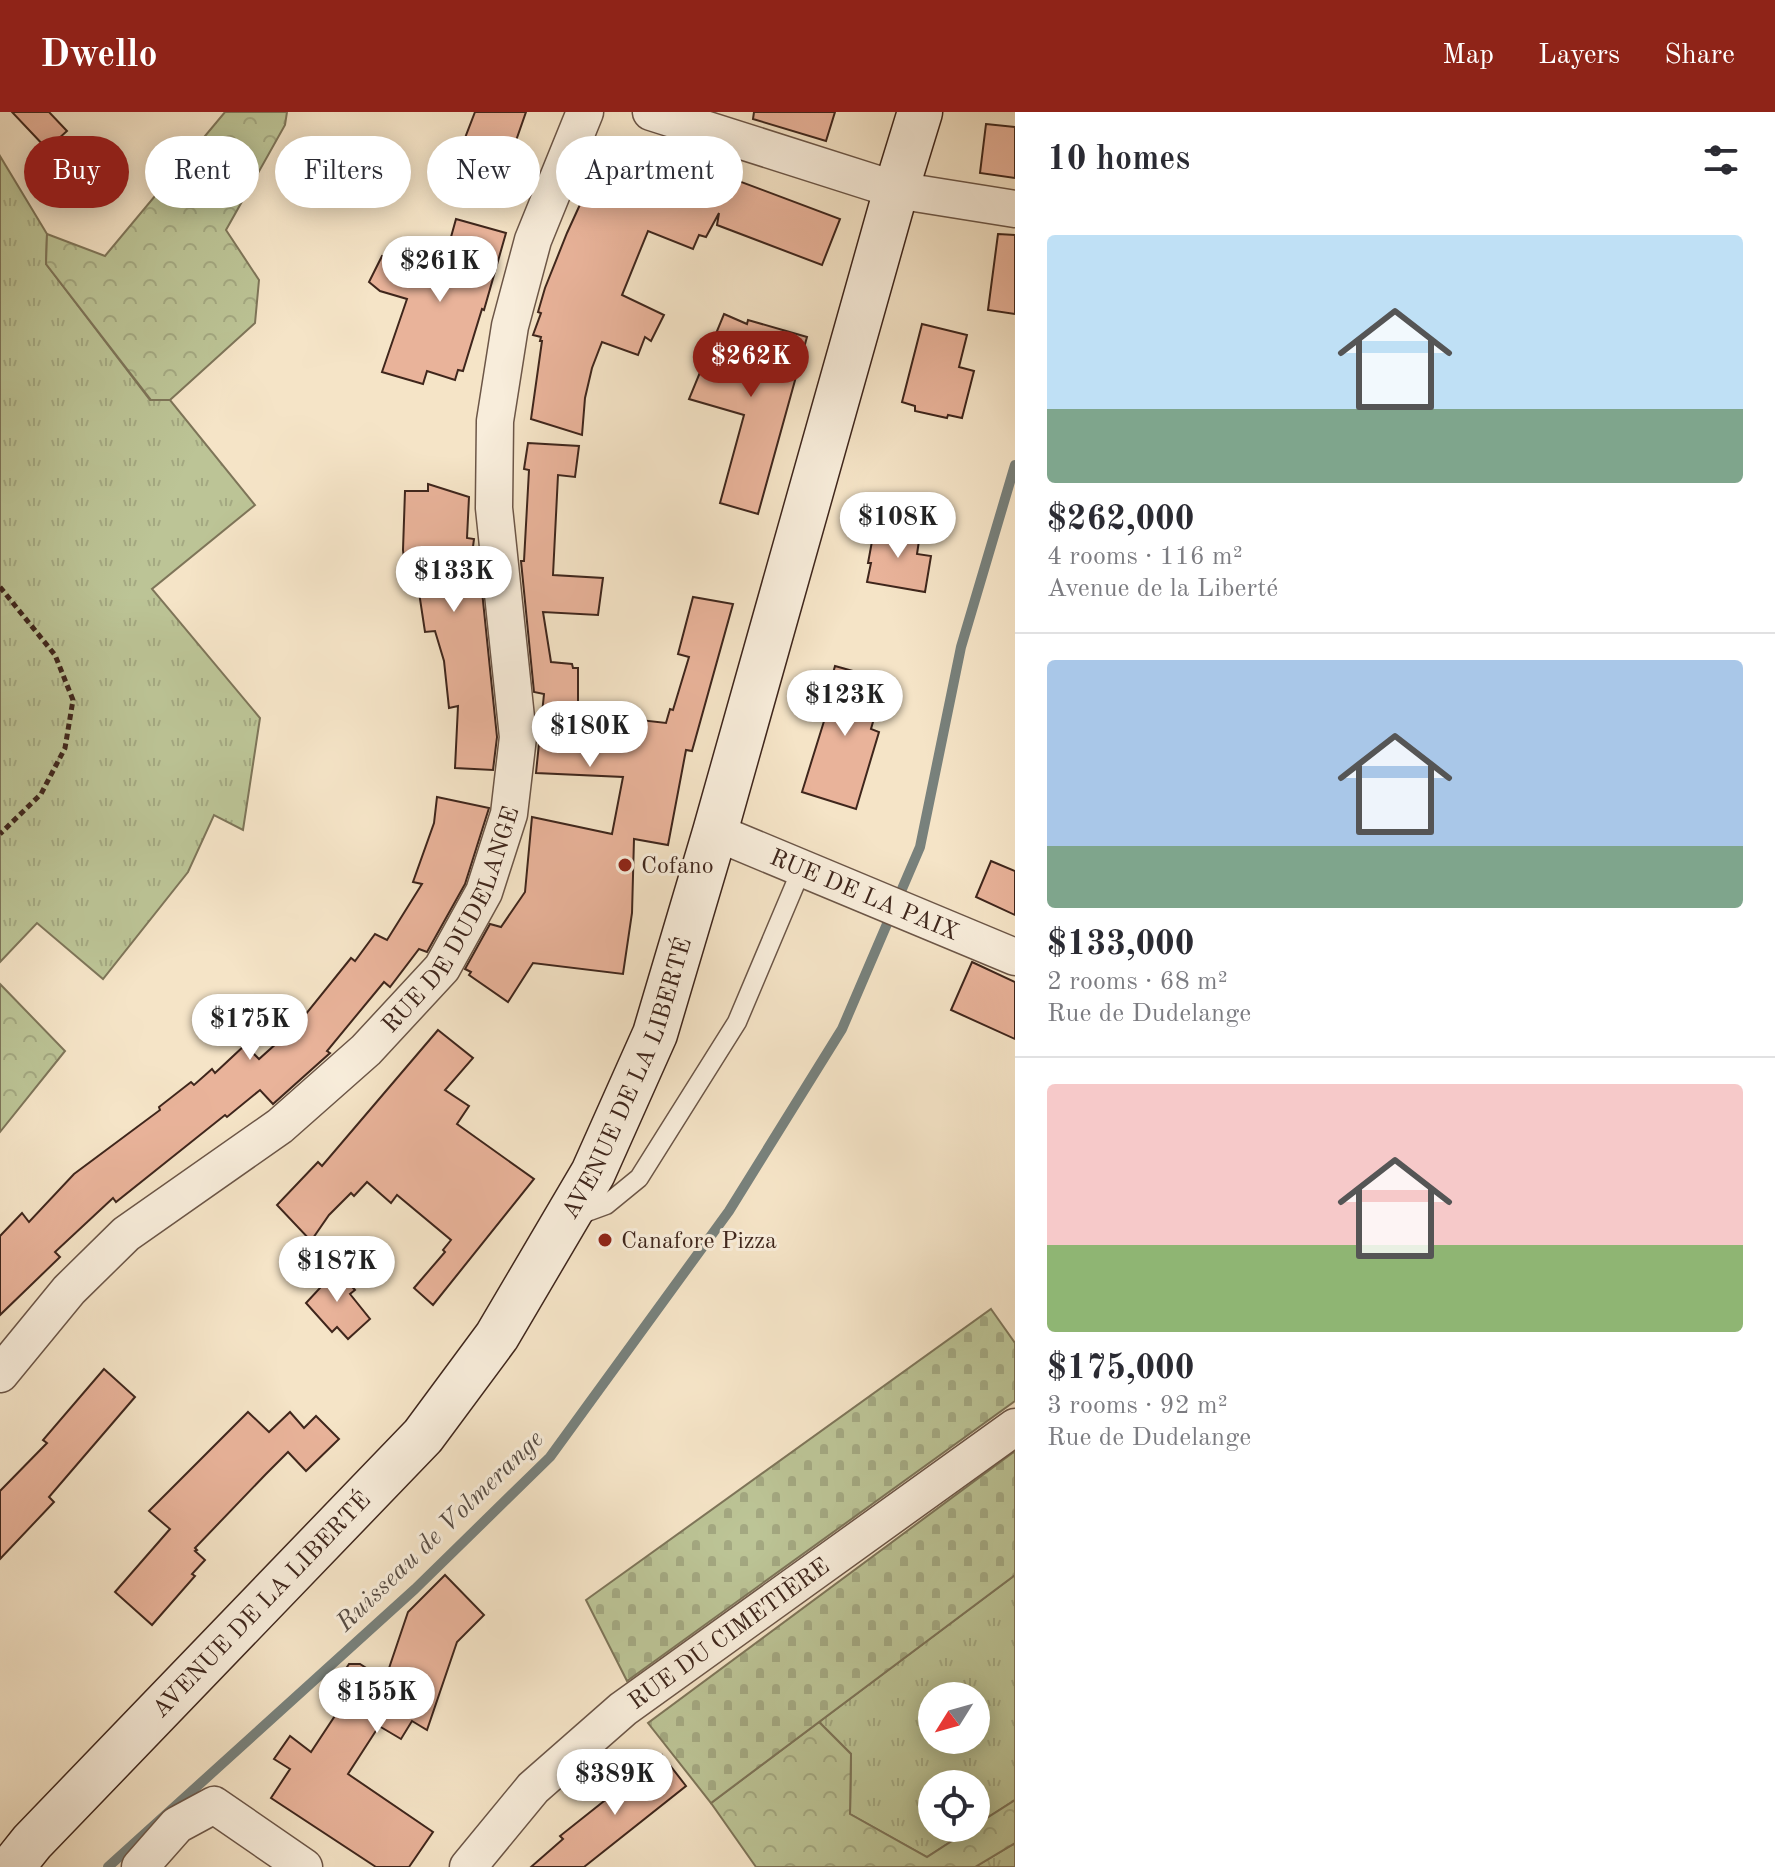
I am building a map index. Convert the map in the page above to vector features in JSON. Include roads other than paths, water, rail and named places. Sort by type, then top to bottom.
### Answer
[{"type":"main road","name":"AVENUE DE LA LIBERTÉ","points":[[12,1867],[32,1842],[423,1436],[497,1336],[593,1173],[655,1034],[920,112]]},
{"type":"street","name":"RUE DE DUDELANGE","points":[[0,1374],[69,1290],[126,1234],[280,1126],[366,1050],[442,968],[484,892],[509,814],[518,737],[494,508],[495,421],[510,326],[533,240],[585,112]]},
{"type":"street","points":[[651,112],[896,190],[1015,209]]},
{"type":"street","name":"RUE DE LA PAIX","points":[[715,832],[1015,957]]},
{"type":"street","name":"RUE DU CIMETIÈRE","points":[[468,1867],[533,1788],[623,1709],[1015,1427]]},
{"type":"street","points":[[140,1867],[177,1825],[214,1805],[304,1867]]},
{"type":"lane","points":[[566,1219],[606,1205],[639,1178],[737,1022],[802,868]]},
{"type":"waterway","name":"Ruisseau de Volmerange","points":[[108,1867],[415,1589],[550,1457],[729,1211],[842,1029],[920,847],[961,647],[1015,465]]},
{"type":"place","name":"Cofano","points":[[625,865]]},
{"type":"place","name":"Canafore Pizza","points":[[605,1240]]}]
